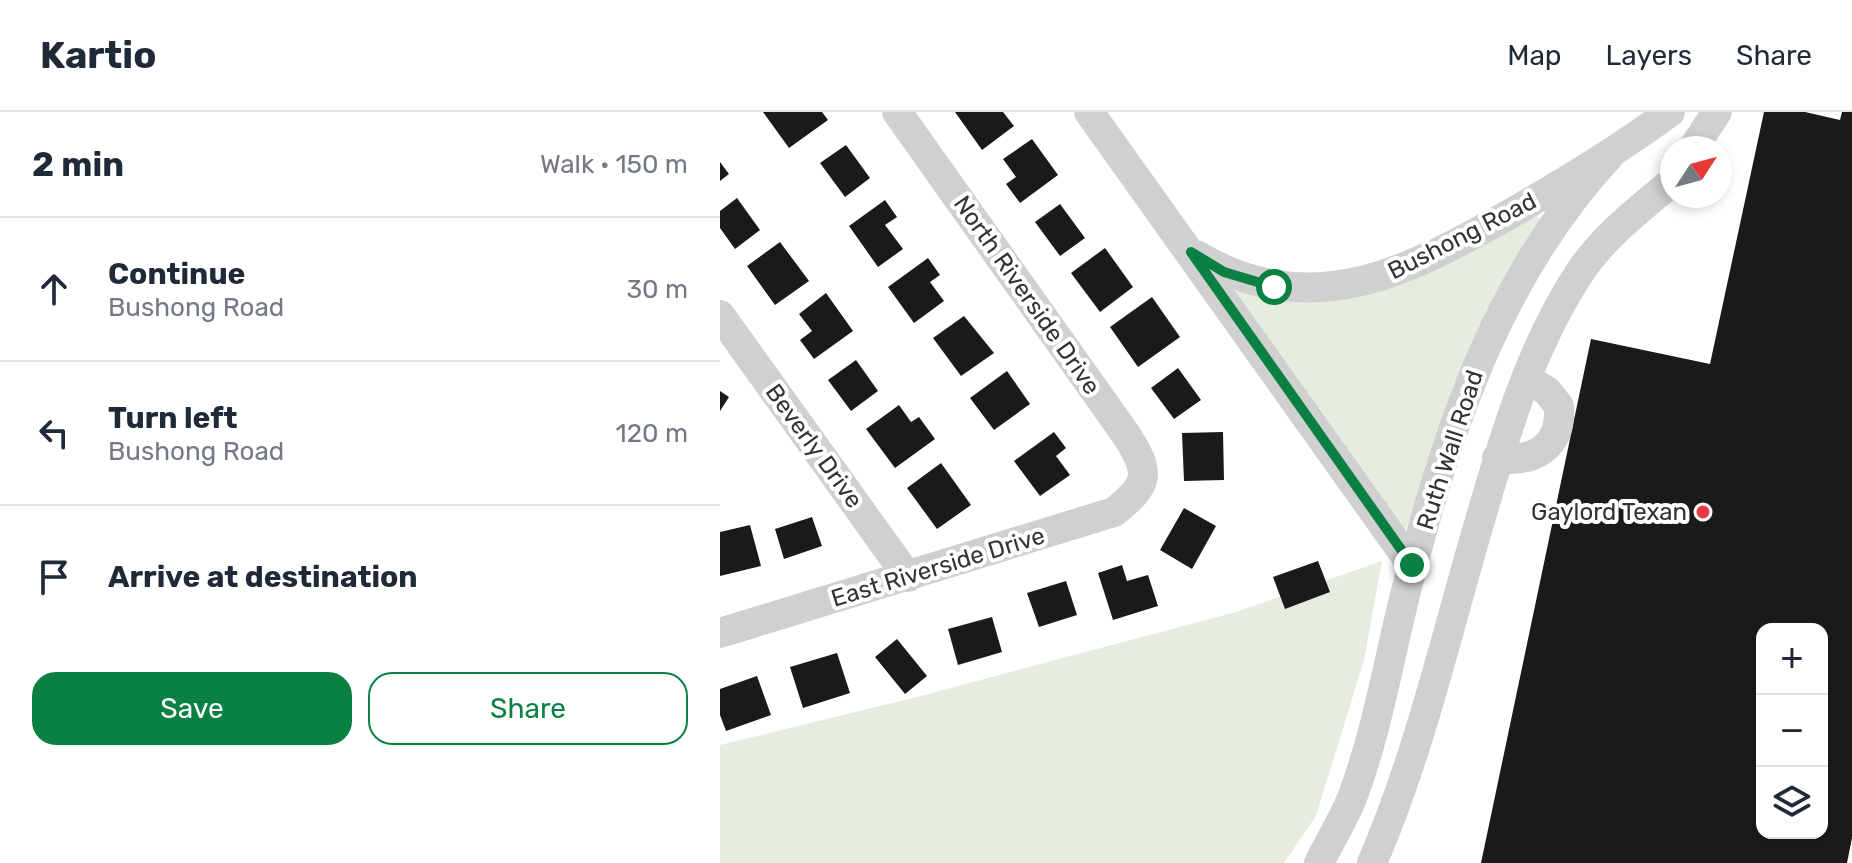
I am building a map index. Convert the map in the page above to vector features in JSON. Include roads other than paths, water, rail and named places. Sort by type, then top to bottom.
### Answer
[{"type":"street","name":"North Riverside Drive","points":[[897,112],[1127,436],[1143,461],[1144,482]]},
{"type":"street","name":"Bushong Road","points":[[1191,252],[1224,272],[1274,287],[1340,287],[1369,282],[1415,265],[1481,230],[1609,156],[1670,112]]},
{"type":"street","points":[[1701,136],[1717,112]]},
{"type":"street","name":"Bushong Road","points":[[1097,115],[1412,565]]},
{"type":"street","name":"Ruth Wall Road","points":[[1319,863],[1351,798],[1377,713],[1412,565],[1463,401],[1492,328],[1552,223],[1609,156]]},
{"type":"street","points":[[1372,863],[1400,799],[1497,458],[1549,325],[1579,273],[1632,214],[1660,192]]},
{"type":"street","name":"Beverly Drive","points":[[720,315],[908,577]]},
{"type":"street","points":[[1497,458],[1519,461],[1532,458],[1543,451],[1554,434],[1559,406],[1547,391],[1527,379]]},
{"type":"street","name":"East Riverside Drive","points":[[720,633],[1114,512],[1144,482]]},
{"type":"place","name":"Gaylord Texan","points":[[1703,512]]}]
